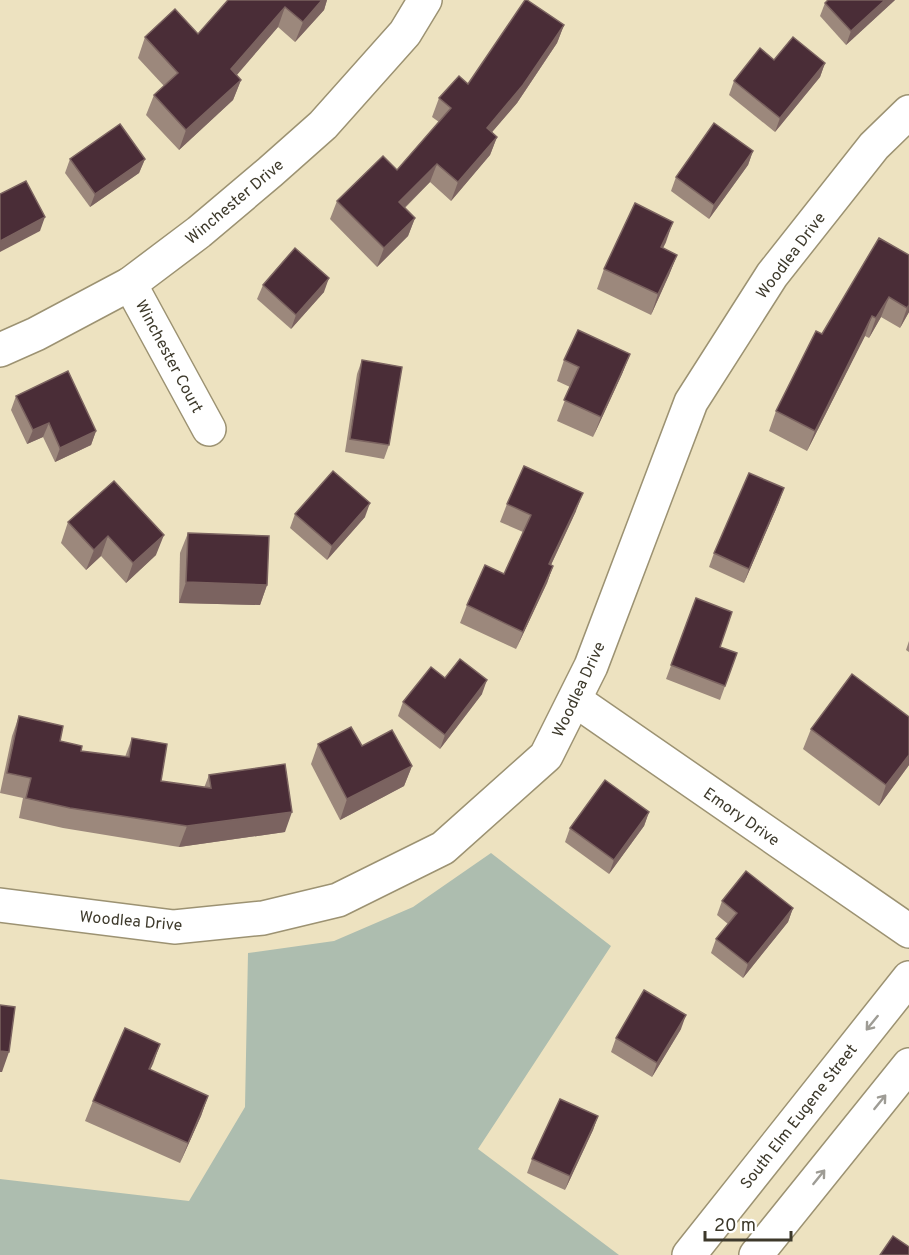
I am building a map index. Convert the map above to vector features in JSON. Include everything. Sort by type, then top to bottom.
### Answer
[{"type":"street","name":"Winchester Drive","points":[[0,350],[36,334],[130,284],[199,232],[323,125],[405,33],[425,0]]},
{"type":"street","name":"Woodlea Drive","points":[[0,905],[174,927],[263,918],[339,900],[443,848],[546,756],[591,666],[691,402],[772,275],[874,146],[909,112]]},
{"type":"street","name":"Winchester Court","points":[[130,284],[209,429]]},
{"type":"street","name":"Emory Drive","points":[[575,700],[909,931]]},
{"type":"street","name":"South Elm Eugene Street","points":[[688,1255],[909,978]]},
{"type":"street","points":[[756,1255],[909,1065]]},
{"type":"green space","points":[[491,853],[611,946],[478,1149],[619,1255],[0,1255],[0,1179],[189,1201],[245,1107],[248,953],[334,941],[413,907]]},
{"type":"building","points":[[228,0],[322,0],[303,22],[285,7],[231,69],[241,80],[186,130],[154,95],[178,73],[145,37],[175,9],[198,34]]},
{"type":"building","points":[[525,0],[564,25],[523,85],[487,128],[497,137],[458,182],[437,164],[399,202],[415,218],[384,248],[337,201],[383,156],[397,170],[451,108],[439,98],[459,76],[468,84]]},
{"type":"building","points":[[828,0],[885,0],[851,31],[825,3]]},
{"type":"building","points":[[793,37],[825,63],[780,118],[734,81],[760,48],[774,60]]},
{"type":"building","points":[[714,123],[753,151],[714,205],[676,177]]},
{"type":"building","points":[[120,124],[145,159],[95,194],[70,159]]},
{"type":"building","points":[[26,181],[45,217],[0,241],[0,194]]},
{"type":"building","points":[[635,203],[673,222],[661,247],[677,255],[658,294],[604,269]]},
{"type":"building","points":[[879,238],[909,255],[909,305],[907,308],[889,297],[876,318],[872,316],[815,431],[776,411],[816,331],[822,334]]},
{"type":"building","points":[[295,248],[329,278],[296,315],[263,285]]},
{"type":"building","points":[[578,330],[630,354],[601,417],[564,400],[579,367],[564,360]]},
{"type":"building","points":[[362,360],[402,367],[389,445],[350,439]]},
{"type":"building","points":[[68,371],[96,431],[60,448],[49,423],[33,430],[16,396]]},
{"type":"building","points":[[524,466],[583,493],[549,564],[553,566],[523,632],[467,605],[485,565],[504,574],[531,515],[507,504]]},
{"type":"building","points":[[333,471],[370,503],[332,546],[295,514]]},
{"type":"building","points":[[749,473],[784,488],[749,569],[714,553]]},
{"type":"building","points":[[114,481],[164,535],[133,563],[108,536],[94,550],[68,522]]},
{"type":"building","points":[[188,533],[269,536],[267,585],[186,582]]},
{"type":"building","points":[[696,598],[732,612],[720,647],[737,653],[725,686],[671,665]]},
{"type":"building","points":[[460,659],[487,680],[445,735],[403,702],[431,667],[445,678]]},
{"type":"building","points":[[852,674],[909,717],[909,755],[886,785],[811,729]]},
{"type":"building","points":[[19,716],[63,726],[60,741],[82,746],[81,751],[129,757],[132,738],[167,744],[161,781],[211,788],[209,775],[285,764],[292,812],[187,826],[70,808],[26,798],[31,778],[7,773]]},
{"type":"building","points":[[351,727],[362,746],[392,730],[412,766],[347,799],[318,744]]},
{"type":"building","points":[[605,780],[649,812],[614,860],[570,828]]},
{"type":"building","points":[[746,871],[793,908],[748,964],[716,939],[737,913],[722,901]]},
{"type":"building","points":[[644,990],[686,1015],[657,1063],[616,1038]]},
{"type":"building","points":[[0,1005],[15,1007],[9,1052],[0,1051]]},
{"type":"building","points":[[125,1028],[160,1044],[149,1069],[208,1096],[188,1143],[93,1101]]},
{"type":"building","points":[[560,1099],[598,1116],[570,1176],[532,1159]]},
{"type":"building","points":[[893,1236],[909,1247],[909,1255],[880,1255]]}]
